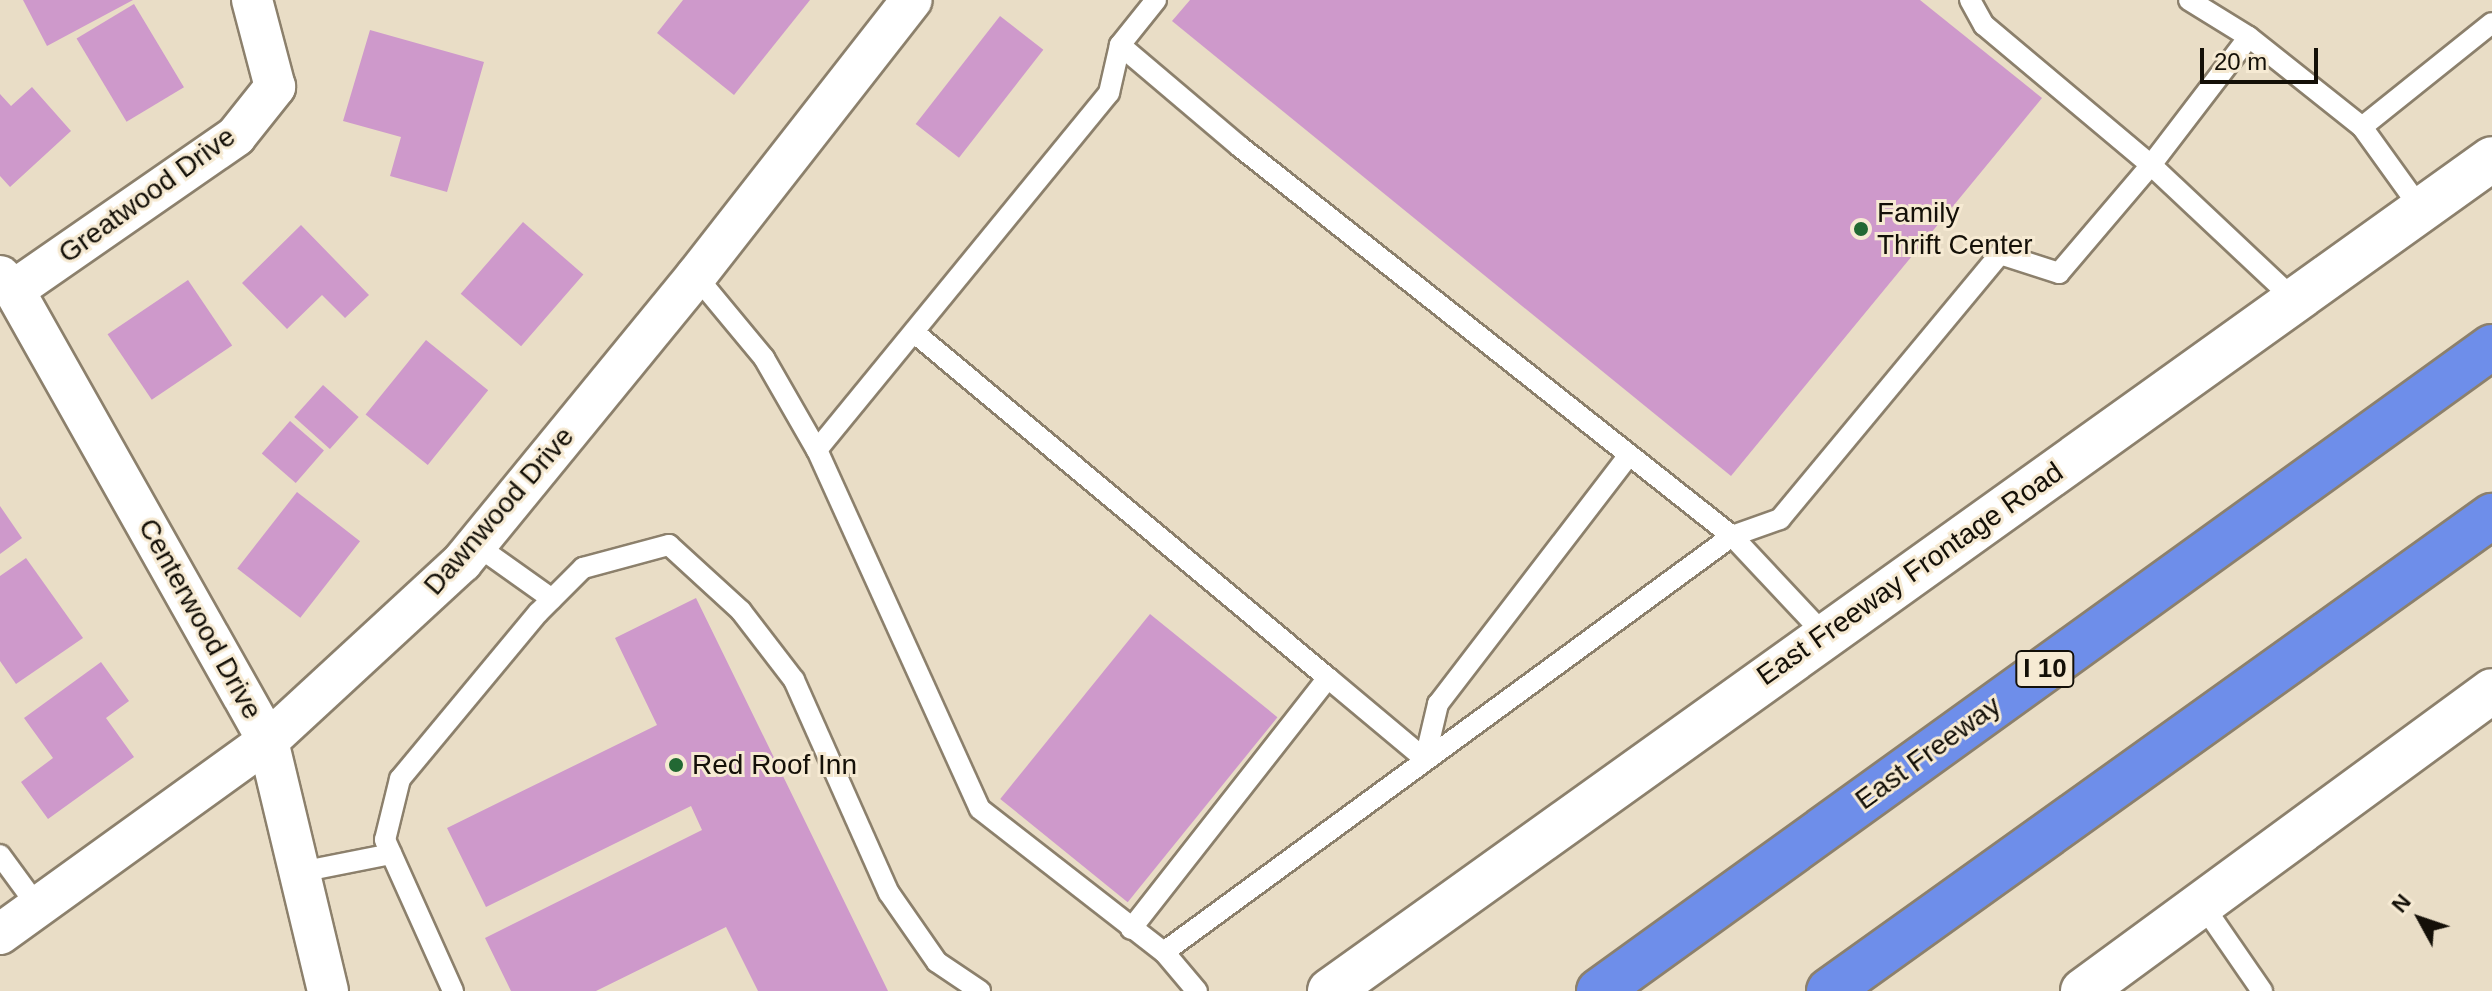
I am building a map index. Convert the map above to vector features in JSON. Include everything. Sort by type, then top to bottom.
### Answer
[{"type":"highway","name":"East Freeway","points":[[1599,991],[2492,347]]},
{"type":"highway","points":[[1829,991],[2492,516]]},
{"type":"main road","name":"East Freeway Frontage Road","points":[[1330,991],[1824,634],[2492,159]]},
{"type":"main road","points":[[2083,991],[2492,691]]},
{"type":"street","name":"Greatwood Drive","points":[[7,283],[236,136],[275,87],[252,0]]},
{"type":"street","name":"Dawnwood Drive","points":[[0,934],[268,741],[476,545],[696,276],[912,0]]},
{"type":"street","name":"Centerwood Drive","points":[[7,283],[268,741],[328,991]]},
{"type":"lane","points":[[817,450],[916,334],[1109,93],[1120,45],[1156,0]]},
{"type":"lane","points":[[1970,0],[1984,25],[2151,165],[2295,300]]},
{"type":"lane","points":[[2189,0],[2249,37],[2362,127],[2421,209]]},
{"type":"lane","points":[[2362,127],[2492,23]]},
{"type":"lane","points":[[1164,952],[1732,536],[1780,519],[2000,254],[2059,273],[2151,165],[2249,37]]},
{"type":"lane","points":[[1120,45],[1732,536],[1824,634]]},
{"type":"lane","points":[[696,276],[764,358],[817,450],[980,809],[1164,952],[1197,991]]},
{"type":"lane","points":[[916,334],[1425,759]]},
{"type":"lane","points":[[1425,759],[1438,704],[1629,455]]},
{"type":"lane","points":[[476,545],[552,599]]},
{"type":"lane","points":[[453,991],[385,840],[400,779],[552,599],[583,568],[669,545],[741,611],[794,680],[889,893],[937,962],[980,991]]},
{"type":"lane","points":[[1131,929],[1328,678]]},
{"type":"lane","points":[[300,872],[391,854]]},
{"type":"lane","points":[[0,855],[38,907]]},
{"type":"lane","points":[[2202,904],[2262,991]]},
{"type":"building","points":[[23,0],[133,0],[47,46]]},
{"type":"building","points":[[683,0],[810,0],[734,95],[657,33]]},
{"type":"building","points":[[1190,0],[1920,0],[2042,98],[1731,476],[1172,21]]},
{"type":"building","points":[[134,4],[184,87],[127,122],[77,39]]},
{"type":"building","points":[[1000,16],[1043,50],[959,158],[916,124]]},
{"type":"building","points":[[370,30],[484,62],[447,192],[390,176],[401,137],[343,121]]},
{"type":"building","points":[[32,87],[71,131],[10,187],[0,176],[0,94],[11,106]]},
{"type":"building","points":[[523,222],[583,274],[521,346],[461,294]]},
{"type":"building","points":[[301,225],[369,295],[345,318],[322,295],[287,329],[242,283]]},
{"type":"building","points":[[188,280],[232,345],[152,400],[108,334]]},
{"type":"building","points":[[426,340],[488,390],[428,465],[366,415]]},
{"type":"building","points":[[323,385],[359,417],[330,449],[294,417]]},
{"type":"building","points":[[290,421],[324,451],[296,483],[262,453]]},
{"type":"building","points":[[297,492],[360,541],[300,618],[237,568]]},
{"type":"building","points":[[0,506],[22,538],[0,554]]},
{"type":"building","points":[[26,558],[83,638],[16,684],[0,661],[0,576]]},
{"type":"building","name":"Red Roof Inn","points":[[696,598],[888,991],[758,991],[726,927],[596,991],[511,991],[485,938],[702,830],[691,806],[486,907],[447,828],[657,725],[615,638]]},
{"type":"building","points":[[1150,614],[1277,717],[1128,902],[1000,799]]},
{"type":"building","points":[[101,662],[129,701],[106,718],[134,757],[48,819],[21,782],[53,758],[24,718]]},
{"type":"place","name":"Family Thrift Center","points":[[1861,229]]},
{"type":"place","name":"Red Roof Inn","points":[[676,765]]}]
